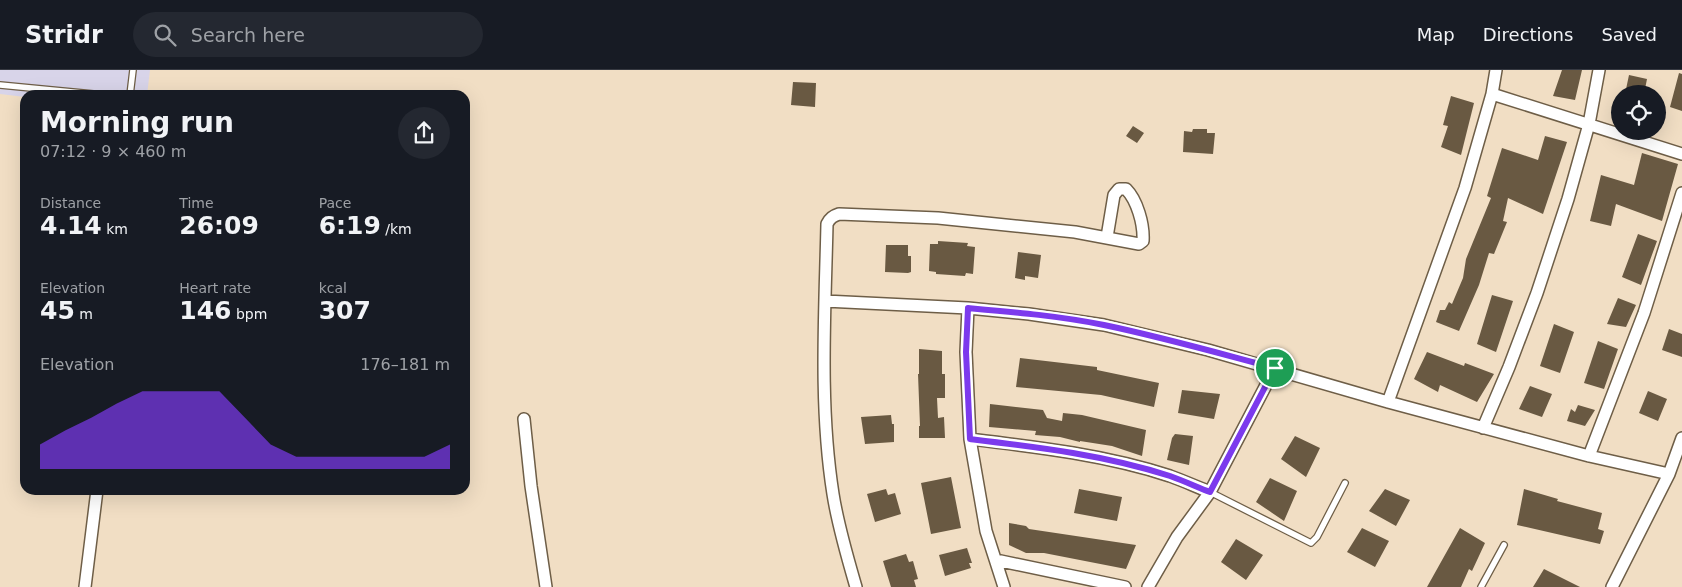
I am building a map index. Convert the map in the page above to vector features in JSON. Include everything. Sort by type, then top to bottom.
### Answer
[{"type":"street","points":[[1388,402],[1466,188],[1492,94],[1496,70]]},
{"type":"street","points":[[1483,428],[1537,293],[1568,199],[1589,124],[1599,70]]},
{"type":"street","points":[[1492,94],[1682,154]]},
{"type":"street","points":[[856,587],[840,530],[833,494],[826,432],[824,380],[825,301],[827,224],[831,218],[839,214],[938,218],[1107,237],[1139,244],[1142,241],[1143,232],[1133,196],[1126,189],[1119,189],[1114,195],[1107,237]]},
{"type":"street","points":[[1589,456],[1644,314],[1682,194]]},
{"type":"street","points":[[825,301],[968,308],[1029,314],[1104,325],[1275,368],[1388,402],[1589,456],[1669,474]]},
{"type":"street","points":[[968,308],[966,352],[970,439],[986,531],[1004,587]]},
{"type":"street","points":[[1148,587],[1177,537],[1210,492],[1275,368]]},
{"type":"street","points":[[524,419],[531,486],[546,587]]},
{"type":"street","points":[[1612,587],[1678,456],[1682,438]]},
{"type":"street","points":[[970,439],[1045,448],[1112,461],[1170,476],[1210,492]]},
{"type":"street","points":[[85,587],[96,495]]},
{"type":"street","points":[[996,560],[1126,587]]},
{"type":"lane","points":[[131,90],[133,70]]},
{"type":"lane","points":[[0,84],[57,90]]},
{"type":"lane","points":[[1210,492],[1311,543],[1345,483]]},
{"type":"lane","points":[[1481,587],[1504,545]]},
{"type":"shaded area","points":[[0,70],[150,70],[148,90],[20,90],[20,96],[0,94]]},
{"type":"building","points":[[1562,70],[1582,70],[1575,100],[1553,96]]},
{"type":"building","points":[[1679,73],[1682,74],[1682,111],[1670,107]]},
{"type":"building","points":[[1629,75],[1647,79],[1646,85],[1627,85]]},
{"type":"building","points":[[793,82],[816,83],[815,107],[791,105]]},
{"type":"building","points":[[1451,96],[1474,103],[1461,155],[1441,147],[1448,126],[1443,125]]},
{"type":"building","points":[[1133,126],[1144,133],[1137,143],[1126,136]]},
{"type":"building","points":[[1193,129],[1207,129],[1207,133],[1215,133],[1213,154],[1183,152],[1184,131],[1192,132]]},
{"type":"building","points":[[1545,136],[1567,142],[1543,214],[1508,198],[1503,221],[1507,222],[1494,254],[1489,253],[1479,285],[1459,331],[1436,322],[1440,310],[1445,310],[1449,302],[1452,304],[1463,278],[1466,259],[1491,198],[1487,196],[1502,148],[1538,160]]},
{"type":"building","points":[[1642,153],[1678,164],[1662,221],[1616,204],[1611,226],[1590,221],[1601,175],[1634,185]]},
{"type":"building","points":[[1638,234],[1657,241],[1641,285],[1622,277]]},
{"type":"building","points":[[938,241],[968,243],[967,246],[975,247],[973,274],[966,273],[965,276],[936,274],[936,272],[929,271],[930,244],[938,244]]},
{"type":"building","points":[[886,245],[908,245],[908,256],[911,256],[911,272],[885,272]]},
{"type":"building","points":[[1018,252],[1041,255],[1038,278],[1025,276],[1025,280],[1015,278]]},
{"type":"building","points":[[1492,295],[1513,301],[1496,352],[1477,344]]},
{"type":"building","points":[[1618,298],[1636,305],[1626,327],[1607,324]]},
{"type":"building","points":[[1554,324],[1574,332],[1560,373],[1540,366]]},
{"type":"building","points":[[1669,329],[1682,334],[1682,357],[1662,350]]},
{"type":"building","points":[[1598,341],[1618,349],[1604,389],[1584,383]]},
{"type":"building","points":[[919,349],[942,351],[942,374],[945,374],[945,398],[937,398],[938,418],[944,417],[945,438],[919,438]]},
{"type":"building","points":[[1427,352],[1464,366],[1465,363],[1494,374],[1477,402],[1440,385],[1438,392],[1414,379]]},
{"type":"building","points":[[1020,358],[1097,367],[1097,370],[1159,383],[1154,407],[1101,395],[1016,387]]},
{"type":"building","points":[[1530,386],[1552,394],[1542,417],[1519,409]]},
{"type":"building","points":[[1182,390],[1220,394],[1214,419],[1178,413]]},
{"type":"building","points":[[1648,391],[1667,399],[1658,421],[1639,413]]},
{"type":"building","points":[[990,404],[1043,410],[1047,418],[1062,421],[1063,413],[1082,415],[1146,430],[1142,456],[1112,446],[1080,442],[1060,437],[1035,435],[1036,431],[989,427]]},
{"type":"building","points":[[1578,405],[1595,410],[1585,426],[1567,421],[1571,409],[1575,412]]},
{"type":"building","points":[[891,415],[892,424],[894,424],[894,442],[865,444],[861,417]]},
{"type":"building","points":[[1175,434],[1193,436],[1189,465],[1167,460],[1172,438]]},
{"type":"building","points":[[1295,436],[1320,448],[1306,477],[1281,459]]},
{"type":"building","points":[[951,477],[961,528],[931,534],[921,483]]},
{"type":"building","points":[[1270,478],[1297,491],[1284,521],[1256,502]]},
{"type":"building","points":[[886,489],[888,495],[895,493],[901,514],[875,522],[867,494]]},
{"type":"building","points":[[1079,489],[1122,497],[1117,521],[1074,513]]},
{"type":"building","points":[[1385,489],[1410,500],[1396,526],[1369,511]]},
{"type":"building","points":[[1524,489],[1558,499],[1557,501],[1602,513],[1598,529],[1604,531],[1600,544],[1517,525]]},
{"type":"building","points":[[1009,523],[1026,526],[1029,529],[1136,545],[1126,569],[1044,553],[1026,553],[1009,545]]},
{"type":"building","points":[[1362,528],[1389,541],[1375,567],[1347,552]]},
{"type":"building","points":[[1460,528],[1485,543],[1472,571],[1469,569],[1461,587],[1427,587]]},
{"type":"building","points":[[1236,539],[1263,555],[1246,580],[1221,562]]},
{"type":"building","points":[[967,548],[972,563],[969,563],[971,568],[945,576],[939,555]]},
{"type":"building","points":[[906,554],[909,562],[913,561],[918,579],[914,580],[916,587],[891,587],[883,561]]},
{"type":"building","points":[[1544,569],[1580,587],[1533,587]]},
{"type":"route","points":[[968,308],[1029,314],[1104,325],[1275,368],[1210,492],[1170,476],[1112,461],[1045,448],[970,439],[966,352],[968,308]]}]
